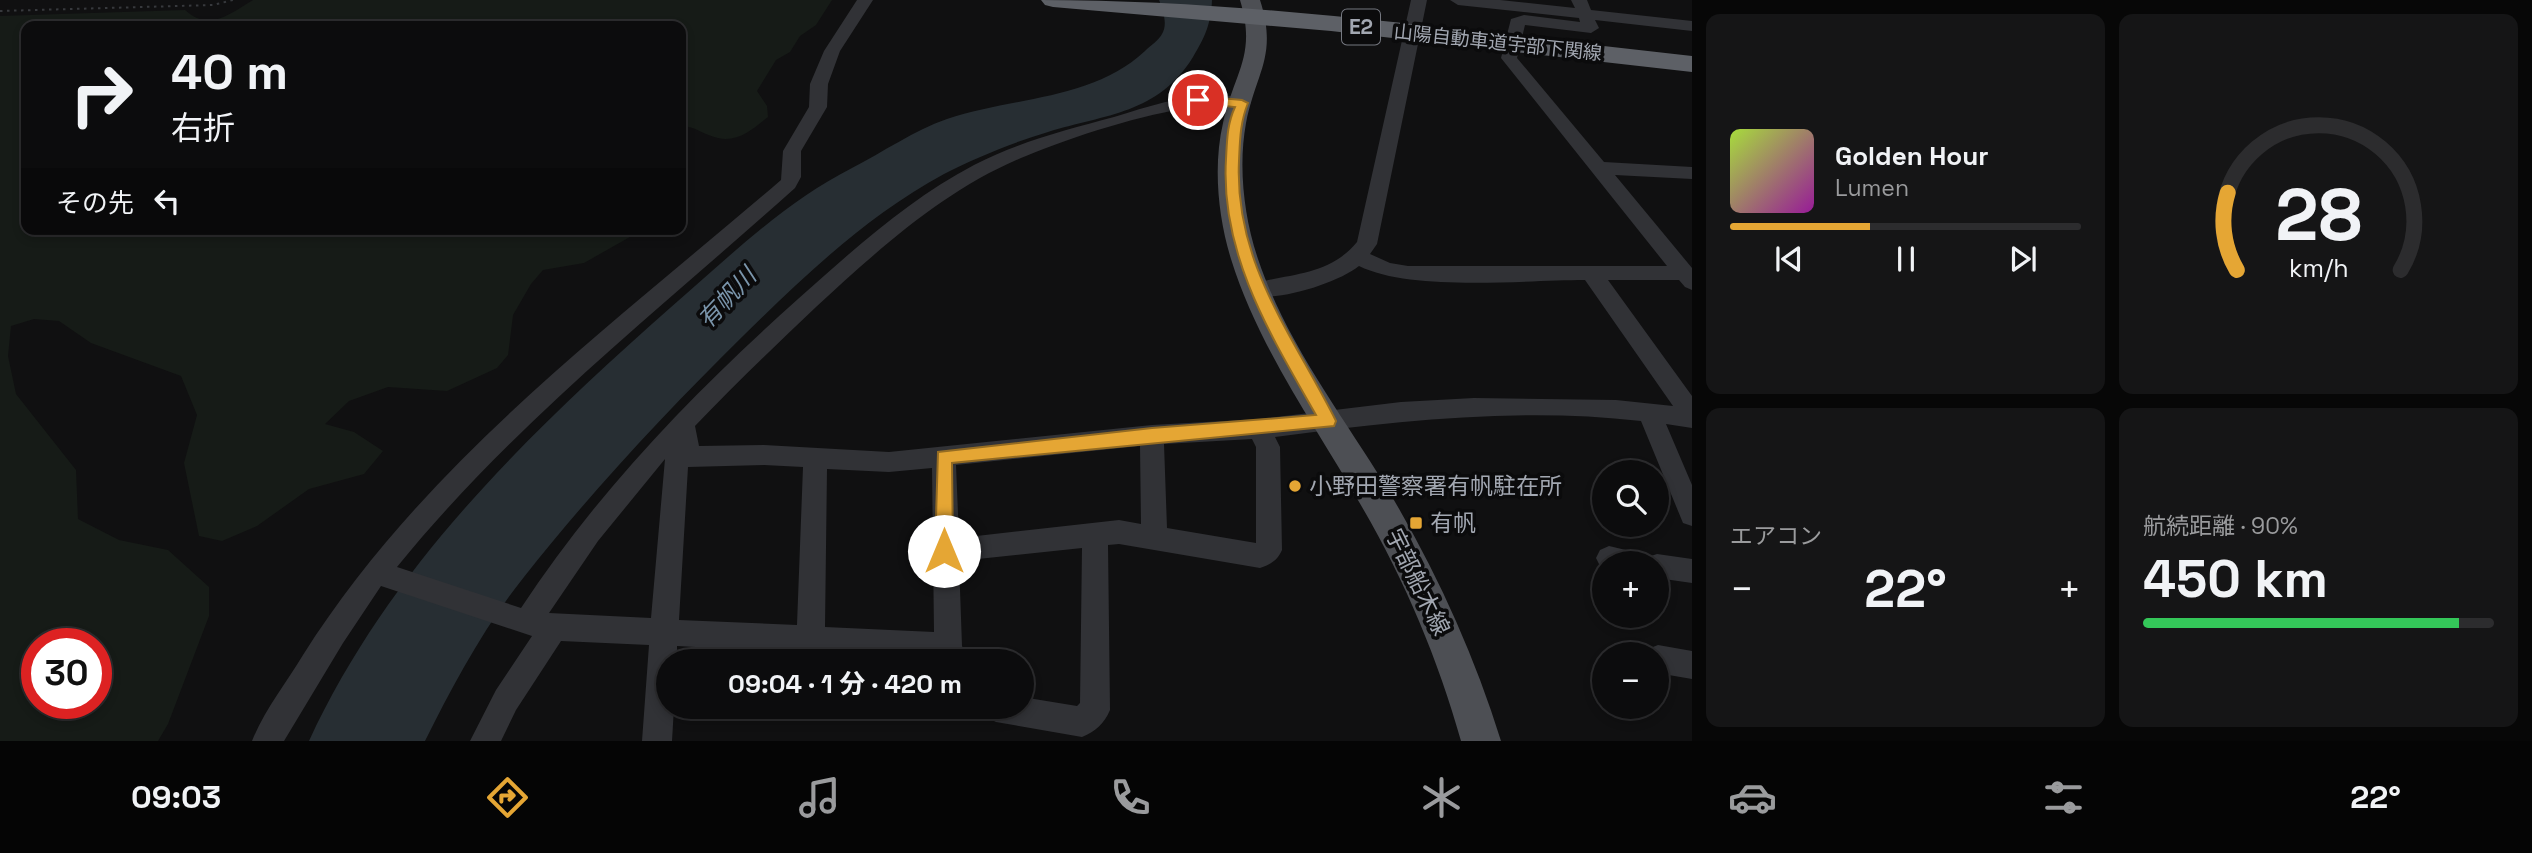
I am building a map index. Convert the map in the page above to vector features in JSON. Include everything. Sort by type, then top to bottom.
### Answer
[{"type":"highway","name":"山陽自動車道宇部下関線","points":[[1053,0],[1331,24],[1680,63]]},
{"type":"main road","name":"宇部船木線","points":[[1250,0],[1260,44],[1258,59],[1235,121],[1231,184],[1238,234],[1256,290],[1328,421],[1404,549],[1432,604],[1467,692],[1481,741]]},
{"type":"street","points":[[267,741],[380,574],[433,506],[542,394],[788,184],[792,177],[792,151],[818,107],[819,84],[832,51],[865,0]]},
{"type":"street","points":[[1256,290],[1307,282],[1359,257],[1367,244],[1419,0]]},
{"type":"street","points":[[1458,0],[1582,7],[1692,26]]},
{"type":"street","points":[[1582,7],[1591,28],[1524,20],[1517,22],[1508,58],[1688,277]]},
{"type":"street","points":[[485,741],[506,700],[533,624],[555,577],[681,426],[794,315],[873,244],[931,200],[968,177],[1052,140],[1198,100],[1242,103]]},
{"type":"street","points":[[1600,168],[1692,173]]},
{"type":"street","points":[[1359,257],[1386,270],[1408,273],[1591,273],[1688,277]]},
{"type":"street","points":[[1591,273],[1692,416]]},
{"type":"street","points":[[657,741],[675,468],[676,461],[687,456],[764,455],[815,460],[889,462],[1152,435],[1260,429],[1401,411],[1474,407],[1561,407],[1692,416]]},
{"type":"street","points":[[1649,413],[1692,515]]},
{"type":"street","points":[[681,426],[686,432],[687,456]]},
{"type":"street","points":[[944,551],[1119,532],[1260,556],[1269,550],[1268,447],[1260,429]]},
{"type":"street","points":[[1152,435],[1154,538]]},
{"type":"street","points":[[944,457],[944,551],[952,649]]},
{"type":"street","points":[[811,641],[815,460]]},
{"type":"street","points":[[1034,714],[1082,722],[1095,709],[1095,535]]},
{"type":"street","points":[[1669,568],[1692,572]]},
{"type":"street","points":[[380,574],[533,624],[898,649]]},
{"type":"street","points":[[1669,661],[1692,665]]},
{"type":"path","points":[[0,11],[213,5],[233,0]]},
{"type":"shaded area","points":[[253,0],[832,0],[816,25],[800,36],[790,52],[776,60],[757,91],[767,106],[768,117],[745,134],[725,139],[686,126],[686,21],[21,21],[21,235],[633,235],[584,263],[543,270],[531,284],[513,315],[508,355],[497,368],[447,391],[388,387],[349,401],[325,424],[354,432],[383,451],[364,474],[309,489],[257,526],[222,541],[199,536],[184,463],[197,415],[181,376],[91,343],[59,321],[34,319],[11,326],[8,356],[16,394],[76,470],[78,519],[119,540],[168,550],[209,587],[209,616],[168,724],[158,741],[0,741],[0,16],[185,10],[203,20],[219,18]]},
{"type":"water","name":"有帆川","points":[[1159,0],[1212,0],[1204,37],[1179,76],[1164,90],[1129,109],[1022,141],[944,174],[889,208],[813,269],[658,423],[549,545],[482,636],[425,741],[309,741],[342,677],[380,617],[421,560],[467,506],[565,404],[735,251],[779,214],[827,182],[923,129],[972,112],[1077,88],[1124,67],[1162,34],[1165,21]]},
{"type":"place","name":"小野田警察署有帆駐在所","points":[[1295,486]]},
{"type":"place","name":"有帆","points":[[1416,523]]},
{"type":"route","points":[[944,551],[944,457],[1152,435],[1260,429],[1328,421],[1273,324],[1243,255],[1231,184],[1235,121],[1242,103],[1198,100]]}]
